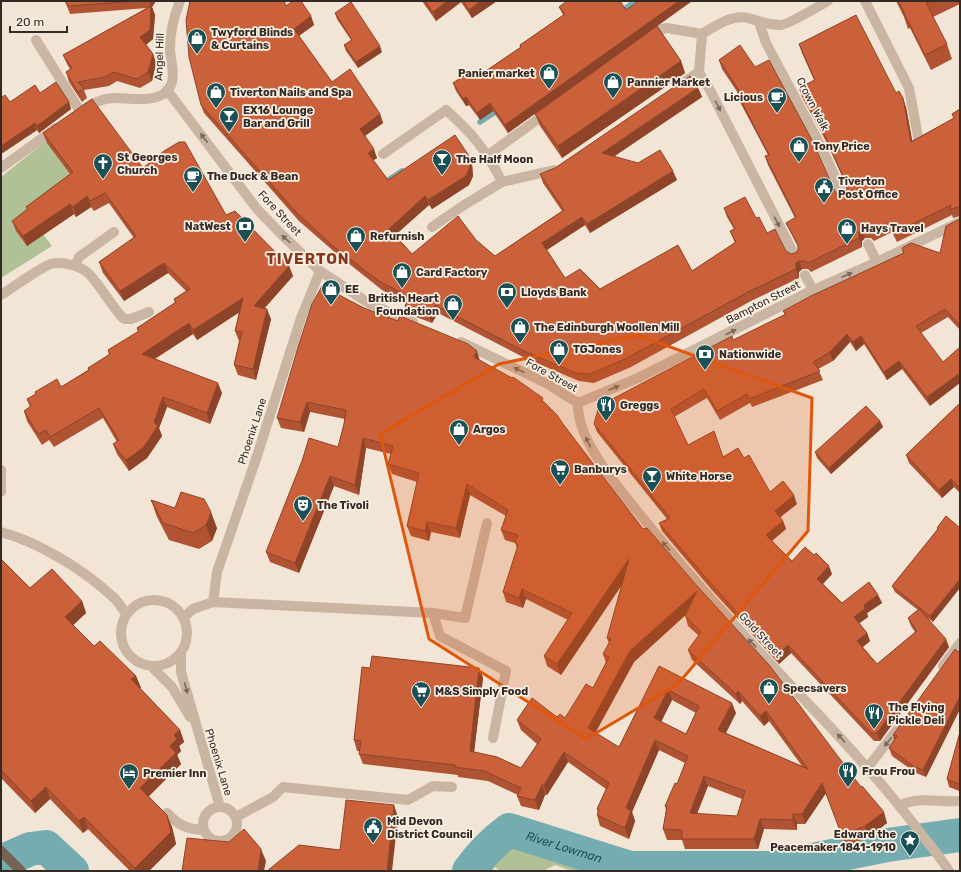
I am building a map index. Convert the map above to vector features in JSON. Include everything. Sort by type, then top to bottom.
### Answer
[{"type":"main road","points":[[1,851],[21,871]]},
{"type":"street","name":"Angel Hill","points":[[168,90],[172,82],[170,48],[172,28],[180,1]]},
{"type":"street","points":[[643,43],[662,29],[667,28],[702,34],[734,17],[782,25],[828,1]]},
{"type":"street","points":[[865,1],[908,88],[918,137]]},
{"type":"street","name":"Crown Walk","points":[[759,22],[766,43],[822,148],[844,197]]},
{"type":"street","points":[[702,34],[699,72],[711,92],[795,256]]},
{"type":"street","points":[[36,40],[80,111]]},
{"type":"street","points":[[673,90],[699,72]]},
{"type":"street","points":[[1,168],[80,111],[97,101],[111,98],[145,100],[154,98],[168,90]]},
{"type":"street","name":"Fore Street","points":[[168,90],[257,209],[320,271],[370,304],[425,327]]},
{"type":"street","points":[[488,155],[559,104]]},
{"type":"street","points":[[383,154],[446,110],[471,132],[488,155],[502,182]]},
{"type":"street","points":[[432,227],[502,182],[554,170],[560,166]]},
{"type":"street","name":"Bampton Street","points":[[578,403],[638,378],[813,290],[877,262],[960,222]]},
{"type":"street","points":[[75,266],[79,257],[114,232]]},
{"type":"street","points":[[868,244],[877,262]]},
{"type":"street","points":[[1,295],[50,264],[75,266],[82,268],[91,276],[112,306],[124,319],[132,319],[148,312]]},
{"type":"street","name":"Phoenix Lane","points":[[213,602],[217,572],[256,459],[301,318],[320,271]]},
{"type":"street","points":[[805,275],[813,290]]},
{"type":"street","name":"Fore Street","points":[[454,339],[546,383],[578,403]]},
{"type":"street","name":"Gold Street","points":[[578,403],[577,415],[590,447],[623,493],[709,596],[868,767],[901,805],[942,860],[948,871]]},
{"type":"street","points":[[1,470],[1,492]]},
{"type":"street","points":[[183,618],[194,609],[213,602],[433,613],[465,618],[487,523]]},
{"type":"street","points":[[1,532],[21,537],[74,567],[114,597],[126,614]]},
{"type":"street","points":[[150,600],[160,600],[178,610],[183,618],[187,635],[181,652],[173,660],[163,665],[152,667],[133,659],[126,652],[120,633],[126,614],[141,602],[150,600]]},
{"type":"street","points":[[433,613],[440,636],[506,671],[493,738]]},
{"type":"street","points":[[937,675],[960,643]]},
{"type":"street","name":"Phoenix Lane","points":[[181,652],[181,672],[220,807]]},
{"type":"street","name":"Phoenix Lane","points":[[152,667],[172,687],[195,723]]},
{"type":"street","points":[[868,767],[906,718]]},
{"type":"street","points":[[236,818],[273,797],[283,787],[408,800],[433,786],[452,787]]},
{"type":"street","points":[[901,805],[909,801],[921,799],[943,803],[960,801]]},
{"type":"street","points":[[220,807],[228,808],[236,818],[237,827],[235,834],[229,840],[216,842],[210,839],[203,830],[203,822],[207,813],[214,808],[220,807]]},
{"type":"street","points":[[167,813],[177,824],[192,829],[203,830]]},
{"type":"highlighted area","points":[[637,335],[812,398],[808,531],[677,685],[586,739],[429,639],[380,434],[499,364]]},
{"type":"green space","points":[[46,141],[56,143],[81,189],[43,234],[52,246],[1,278],[1,177]]},
{"type":"green space","points":[[494,821],[602,859],[709,861],[792,856],[799,871],[572,871],[555,865],[543,871],[500,871],[495,867],[492,871],[456,871]]},
{"type":"building","points":[[65,1],[137,1],[68,6]]},
{"type":"building","points":[[190,1],[284,1],[286,6],[293,1],[301,1],[311,16],[294,29],[332,82],[350,69],[380,114],[360,129],[374,149],[368,153],[388,180],[455,135],[469,156],[470,167],[466,176],[428,200],[425,196],[389,229],[412,254],[458,216],[476,240],[495,256],[564,210],[540,174],[555,168],[690,76],[698,88],[602,153],[638,163],[660,150],[673,171],[587,224],[582,217],[542,243],[565,278],[580,269],[600,289],[678,245],[692,271],[736,242],[730,231],[735,229],[724,208],[745,197],[756,218],[759,217],[767,233],[775,229],[786,251],[791,254],[795,253],[798,251],[798,245],[786,223],[796,217],[765,156],[769,155],[737,93],[740,92],[719,60],[740,45],[755,67],[769,60],[813,142],[835,191],[837,194],[843,194],[846,192],[847,186],[825,136],[799,88],[815,80],[799,44],[856,15],[896,93],[899,91],[903,98],[911,142],[954,118],[952,114],[960,109],[960,208],[957,207],[950,210],[951,205],[894,233],[889,223],[871,232],[868,230],[862,230],[859,232],[859,238],[808,263],[805,261],[799,261],[796,263],[796,269],[748,292],[627,358],[590,374],[576,373],[522,350],[435,305],[429,315],[405,306],[409,297],[379,281],[334,247],[296,212],[201,105],[189,57],[186,20]]},
{"type":"building","points":[[425,1],[448,1],[433,12]]},
{"type":"building","points":[[463,1],[481,1],[469,10]]},
{"type":"building","points":[[567,1],[620,1],[626,10],[639,1],[679,1],[505,125],[490,103],[477,113],[466,97],[463,99],[453,83],[472,70],[477,77],[521,47],[520,45],[565,14],[559,7]]},
{"type":"building","points":[[898,1],[930,1],[926,3],[947,44],[925,55],[904,13],[903,14],[904,12]]},
{"type":"building","points":[[351,2],[380,46],[356,62],[344,45],[352,40],[335,13]]},
{"type":"building","points":[[151,6],[150,30],[140,37],[153,54],[148,72],[137,79],[114,72],[105,77],[78,82],[84,89],[78,92],[66,72],[72,68],[63,55]]},
{"type":"building","name":"Pannier Market","points":[[657,26],[681,61],[558,146],[535,114]]},
{"type":"building","points":[[56,82],[69,102],[37,126],[35,123],[1,146],[1,98],[5,95],[10,102],[35,85],[40,93]]},
{"type":"building","points":[[92,99],[143,168],[164,151],[179,142],[185,142],[226,215],[235,211],[289,266],[254,306],[267,309],[253,369],[234,365],[242,332],[235,331],[243,298],[193,330],[189,323],[142,354],[218,383],[207,413],[163,397],[154,422],[158,426],[143,448],[126,460],[113,444],[119,440],[99,408],[50,437],[46,430],[38,434],[24,411],[31,406],[27,399],[36,394],[35,392],[57,379],[61,387],[89,370],[88,368],[110,354],[108,350],[139,331],[137,328],[176,302],[174,299],[190,289],[164,263],[120,291],[99,262],[136,236],[105,193],[90,201],[87,196],[73,207],[70,204],[23,236],[12,221],[28,209],[26,207],[73,172],[43,133]]},
{"type":"building","points":[[960,219],[960,325],[945,309],[916,326],[943,362],[960,347],[960,373],[927,397],[899,361],[884,372],[861,336],[853,342],[847,334],[830,352],[813,362],[820,371],[749,399],[747,394],[717,411],[704,389],[671,409],[688,445],[714,431],[723,457],[738,448],[744,458],[749,455],[770,492],[783,481],[794,495],[775,511],[783,521],[766,535],[792,561],[805,547],[814,555],[816,553],[829,566],[817,579],[842,603],[869,582],[878,595],[864,605],[865,609],[854,617],[867,633],[857,641],[877,664],[917,631],[908,618],[919,609],[946,639],[877,733],[871,733],[788,645],[776,656],[659,523],[670,518],[594,424],[599,406],[732,336],[733,340],[786,314],[783,311],[811,296],[904,253],[902,248],[911,243],[940,253],[946,226]]},
{"type":"building","points":[[322,286],[364,308],[398,321],[400,316],[468,344],[477,351],[474,357],[512,378],[513,377],[543,398],[542,400],[557,415],[643,529],[647,528],[770,666],[861,787],[862,786],[884,812],[865,826],[842,836],[822,783],[802,814],[793,814],[793,820],[760,819],[754,839],[682,839],[682,830],[663,829],[667,807],[665,806],[675,783],[677,784],[688,756],[655,740],[626,808],[631,811],[625,828],[597,815],[599,810],[597,809],[609,783],[564,752],[544,785],[542,785],[535,800],[517,796],[521,788],[484,771],[455,767],[455,765],[359,754],[361,741],[354,740],[362,667],[370,668],[372,656],[479,668],[470,751],[497,757],[521,768],[541,739],[517,720],[532,698],[557,717],[560,714],[565,718],[586,684],[593,688],[609,657],[603,654],[611,639],[607,638],[629,559],[557,664],[544,656],[572,613],[522,589],[519,598],[503,592],[518,545],[515,542],[518,535],[501,530],[508,510],[467,484],[456,528],[427,522],[425,531],[407,526],[419,473],[388,464],[393,446],[363,438],[355,485],[330,476],[295,563],[266,552],[302,461],[309,438],[338,447],[344,424],[346,410],[307,402],[300,422],[277,418],[312,304]],"holes":[[[697,591],[685,616],[701,632],[688,650],[736,694],[738,691],[760,716],[766,711],[808,769],[718,730],[732,703],[659,666],[619,747],[588,728],[630,651]],[[668,690],[699,706],[686,734],[654,718]],[[704,776],[745,791],[737,816],[690,813]]]},
{"type":"building","points":[[960,403],[960,488],[951,479],[939,490],[906,455]]},
{"type":"building","points":[[866,406],[880,421],[829,468],[815,452]]},
{"type":"building","points":[[181,492],[204,499],[211,512],[206,525],[193,533],[163,523],[151,500],[175,508]]},
{"type":"building","points":[[946,516],[960,528],[960,579],[930,616],[892,586],[938,529],[937,528]]},
{"type":"building","points":[[1,559],[30,588],[52,569],[82,601],[65,617],[94,646],[100,641],[136,676],[131,679],[180,730],[174,735],[177,739],[170,746],[176,753],[140,788],[167,815],[171,832],[135,868],[84,817],[79,821],[46,787],[31,801],[1,770]]},
{"type":"building","points":[[955,649],[958,652],[960,650],[960,696],[923,770],[913,766],[889,748],[897,736],[893,735]]},
{"type":"building","points":[[960,732],[960,783],[956,783],[947,779]]},
{"type":"building","name":"Mid Devon District Council","points":[[346,800],[394,805],[387,871],[267,871],[299,845],[340,850]]},
{"type":"building","points":[[244,829],[261,849],[258,871],[182,871],[187,838],[229,842]]},
{"type":"waterway","points":[[620,12],[636,1]]},
{"type":"waterway","points":[[480,122],[500,109]]},
{"type":"waterway","points":[[382,184],[402,171]]},
{"type":"waterway","name":"River Lowman","points":[[469,871],[487,849],[509,830],[630,868],[773,868],[887,845],[960,835]]},
{"type":"waterway","name":"River Lowman","points":[[1,862],[30,849],[46,847],[72,871]]},
{"type":"place","name":"Twyford Blinds & Curtains","points":[[197,55]]},
{"type":"place","name":"Panier market","points":[[549,90]]},
{"type":"place","name":"Pannier Market","points":[[613,99]]},
{"type":"place","name":"Tiverton Nails and Spa","points":[[216,109]]},
{"type":"place","name":"Licious","points":[[777,114]]},
{"type":"place","name":"EX16 Lounge Bar and Grill","points":[[229,133]]},
{"type":"place","name":"Tony Price","points":[[799,163]]},
{"type":"place","name":"The Half Moon","points":[[442,176]]},
{"type":"place","name":"St Georges Church","points":[[103,180]]},
{"type":"place","name":"The Duck & Bean","points":[[193,193]]},
{"type":"place","name":"Tiverton Post Office","points":[[824,204]]},
{"type":"place","name":"NatWest","points":[[245,243]]},
{"type":"place","name":"Hays Travel","points":[[847,245]]},
{"type":"place","name":"Refurnish","points":[[356,253]]},
{"type":"place","name":"Card Factory","points":[[402,289]]},
{"type":"place","name":"EE","points":[[331,306]]},
{"type":"place","name":"Lloyds Bank","points":[[507,309]]},
{"type":"place","name":"British Heart Foundation","points":[[453,321]]},
{"type":"place","name":"The Edinburgh Woollen Mill","points":[[520,344]]},
{"type":"place","name":"TGJones","points":[[559,366]]},
{"type":"place","name":"Nationwide","points":[[705,371]]},
{"type":"place","name":"Greggs","points":[[606,422]]},
{"type":"place","name":"Argos","points":[[459,446]]},
{"type":"place","name":"Banburys","points":[[560,486]]},
{"type":"place","name":"White Horse","points":[[652,493]]},
{"type":"place","name":"The Tivoli","points":[[303,522]]},
{"type":"place","name":"Specsavers","points":[[769,705]]},
{"type":"place","name":"M&S Simply Food","points":[[421,708]]},
{"type":"place","name":"The Flying Pickle Deli","points":[[874,730]]},
{"type":"place","name":"Frou Frou","points":[[848,788]]},
{"type":"place","name":"Premier Inn","points":[[129,790]]},
{"type":"place","name":"Mid Devon District Council","points":[[373,844]]},
{"type":"place","name":"Edward the Peacemaker 1841-1910","points":[[910,857]]},
{"type":"district","name":"TIVERTON","points":[[308,259]]}]
